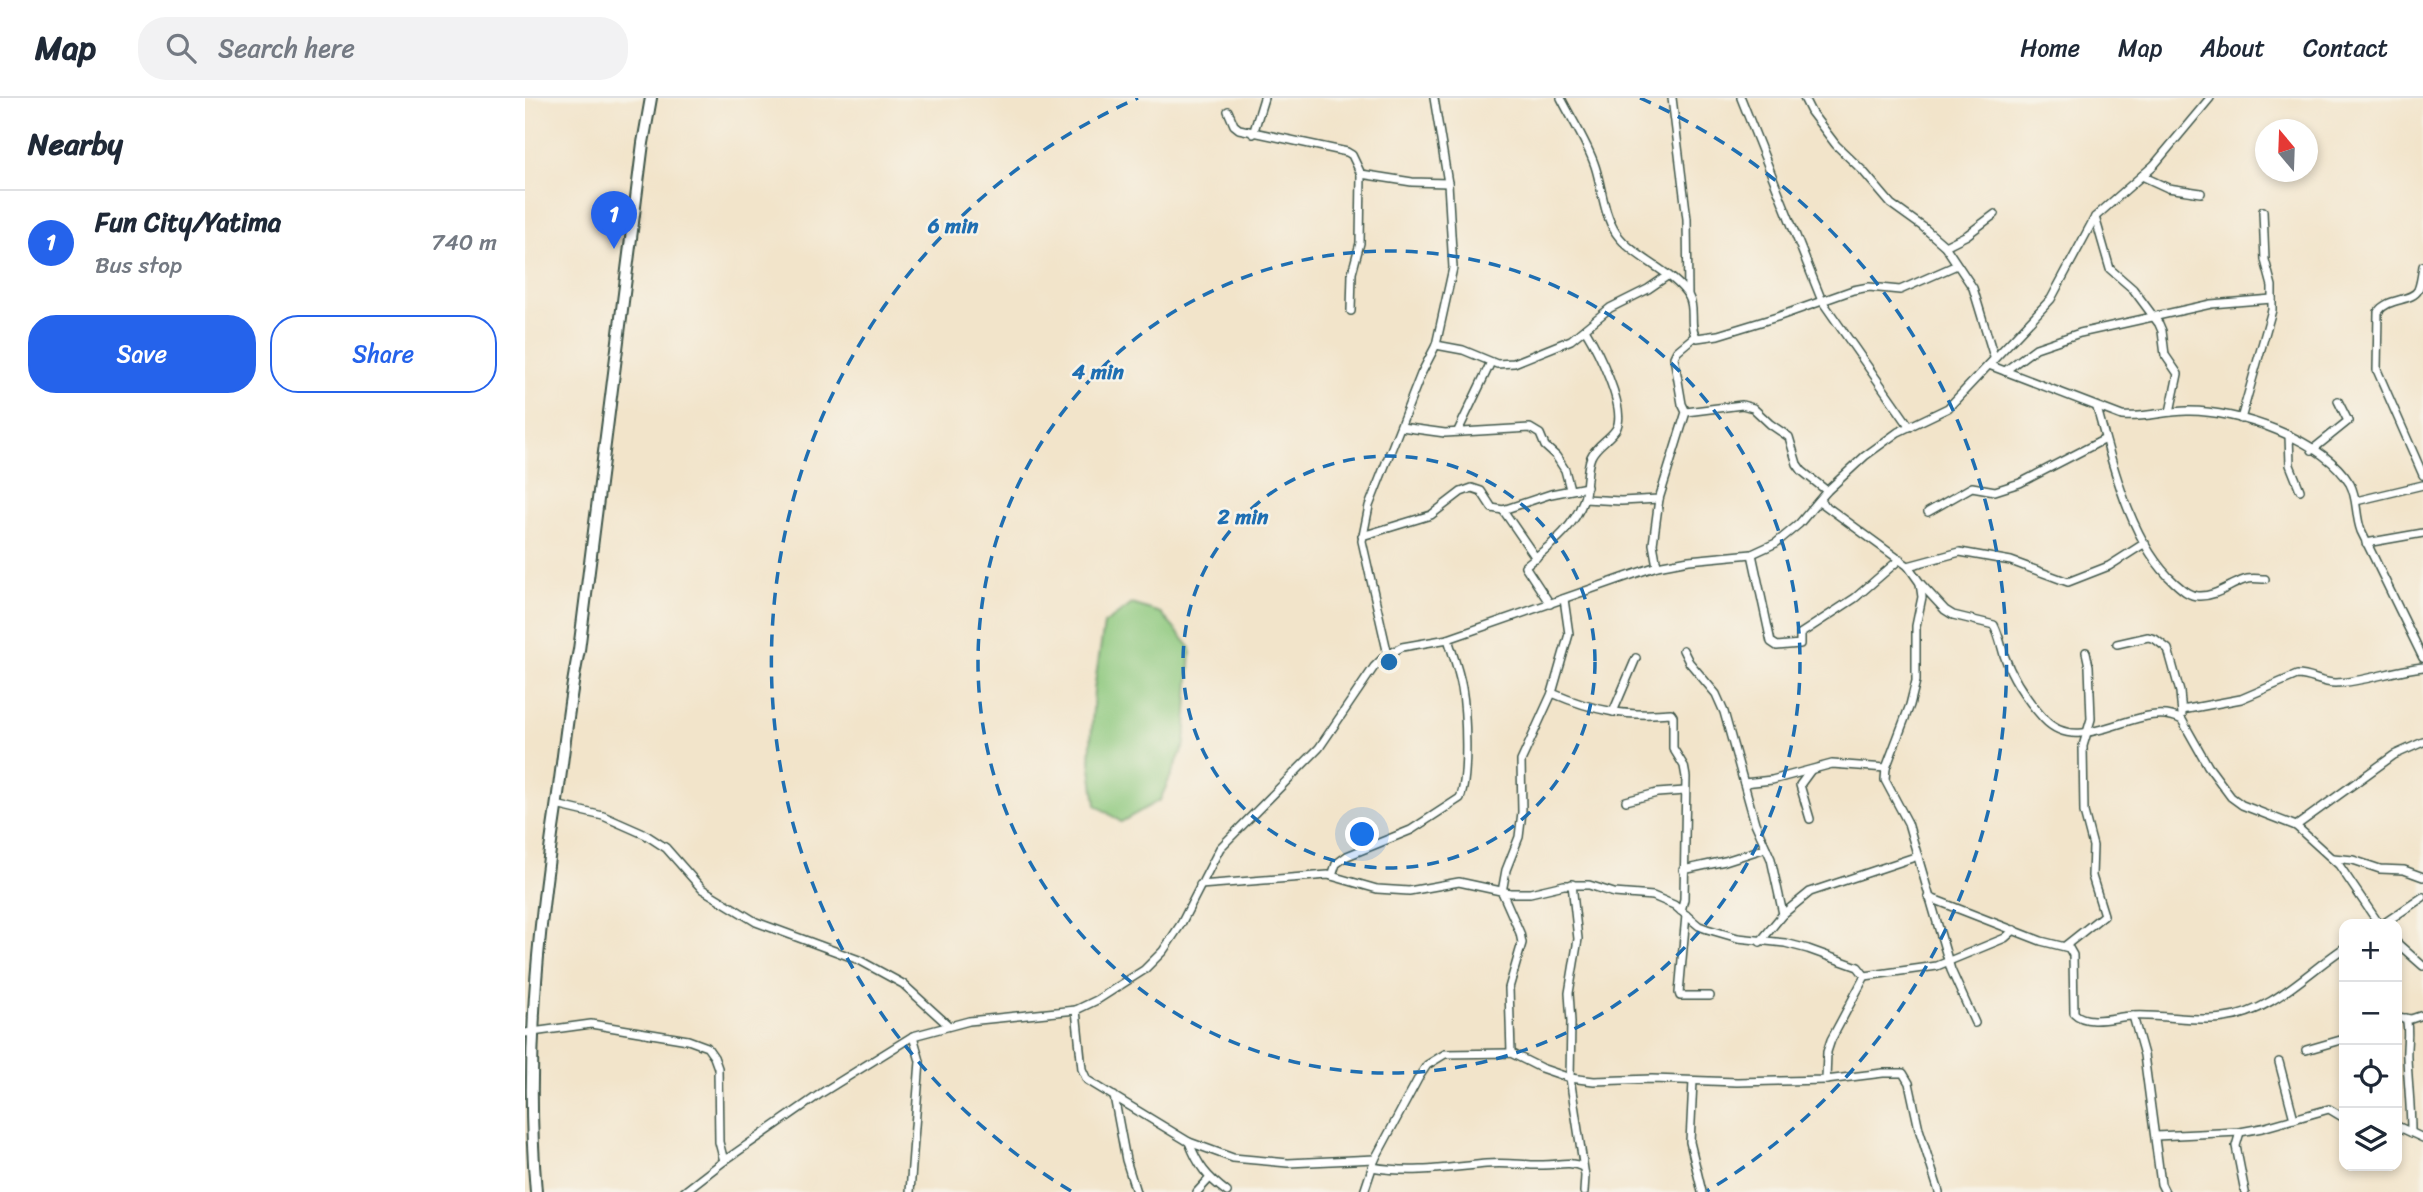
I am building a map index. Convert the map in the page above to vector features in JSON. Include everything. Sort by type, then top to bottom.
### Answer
[{"type":"main road","points":[[536,1192],[525,1102],[525,1033],[534,943],[556,805],[569,695],[579,650],[643,143],[651,98]]},
{"type":"street","points":[[1253,134],[1264,98]]},
{"type":"street","points":[[1388,655],[1365,564],[1362,536],[1369,506],[1436,345],[1453,268],[1448,183],[1434,98]]},
{"type":"street","points":[[1561,98],[1595,165],[1615,231],[1642,258],[1688,294],[1695,336]]},
{"type":"street","points":[[1672,98],[1687,219],[1688,294]]},
{"type":"street","points":[[1741,98],[1822,301],[1910,427]]},
{"type":"street","points":[[1804,98],[1836,145],[1891,204],[1945,246],[1973,288],[1994,357]]},
{"type":"street","points":[[684,1192],[824,1092],[913,1036],[969,1021],[1076,1010],[1132,979],[1157,958],[1181,924],[1220,848],[1245,819],[1319,748],[1374,667],[1388,655],[1402,647],[1448,639],[1657,566],[1752,554],[1776,544],[1799,524],[1826,491],[1865,456],[1898,432],[1948,408],[2051,299],[2095,217],[2143,176],[2210,98]]},
{"type":"street","points":[[1228,111],[1236,128],[1352,155],[1361,174],[1360,243],[1352,273],[1352,312]]},
{"type":"street","points":[[1361,174],[1412,182],[1448,183]]},
{"type":"street","points":[[2143,176],[2168,188],[2201,193]]},
{"type":"street","points":[[2241,419],[2268,328],[2272,299],[2272,286],[2264,251],[2263,211]]},
{"type":"street","points":[[1945,246],[1967,235],[1995,214]]},
{"type":"street","points":[[2095,217],[2110,270],[2130,285],[2162,331],[2166,358],[2178,374],[2170,412]]},
{"type":"street","points":[[1695,336],[1700,339],[1718,335],[1853,290],[1869,287],[1899,289],[1957,265]]},
{"type":"street","points":[[2423,266],[2415,294],[2387,303],[2378,312],[2377,365],[2386,392],[2423,475]]},
{"type":"street","points":[[1436,345],[1463,350],[1500,364],[1522,361],[1531,355],[1560,346],[1609,308],[1667,276]]},
{"type":"street","points":[[2005,371],[2036,348],[2080,333],[2211,304],[2272,299]]},
{"type":"street","points":[[1550,604],[1525,569],[1568,530],[1584,499],[1592,455],[1614,432],[1619,419],[1608,379],[1585,329]]},
{"type":"street","points":[[1657,566],[1653,544],[1659,499],[1686,412],[1682,404],[1674,357],[1677,351],[1695,336]]},
{"type":"street","points":[[1458,431],[1491,362]]},
{"type":"street","points":[[1989,365],[2097,408],[2130,417],[2190,411],[2241,419],[2273,427],[2312,450],[2341,471],[2350,485],[2356,501],[2357,520],[2366,543],[2423,658]]},
{"type":"street","points":[[2312,450],[2348,422],[2348,416],[2338,401]]},
{"type":"street","points":[[1686,412],[1742,405],[1753,408],[1789,437],[1797,464],[1826,491]]},
{"type":"street","points":[[2097,408],[2132,519],[2157,565],[2192,595],[2215,593],[2246,579],[2265,579]]},
{"type":"street","points":[[1401,427],[1439,432],[1515,427],[1532,429],[1540,434],[1545,446],[1565,470],[1570,489]]},
{"type":"street","points":[[2289,435],[2290,465],[2301,490]]},
{"type":"street","points":[[1928,512],[1972,487],[1995,491],[2020,482],[2105,439]]},
{"type":"street","points":[[2356,501],[2423,485]]},
{"type":"street","points":[[1362,536],[1431,515],[1461,492],[1472,488],[1481,491],[1492,508],[1503,510],[1570,489],[1587,487]]},
{"type":"street","points":[[1584,499],[1659,499]]},
{"type":"street","points":[[1819,501],[1900,559],[1945,610],[1953,615],[1994,625],[2011,672],[2045,720],[2059,729],[2088,733],[2144,718],[2168,716],[2182,720]]},
{"type":"street","points":[[1503,510],[1536,558]]},
{"type":"street","points":[[2366,543],[2423,533]]},
{"type":"street","points":[[1908,566],[1960,552],[2011,561],[2068,582],[2109,566],[2145,543]]},
{"type":"street","points":[[1752,554],[1771,642],[1777,646],[1800,643],[1800,634],[1856,598],[1900,559]]},
{"type":"street","points":[[1920,583],[1922,597],[1916,626],[1916,681],[1910,705],[1886,768],[1886,783],[1908,824],[1949,963],[1975,1023]]},
{"type":"street","points":[[1511,1053],[1509,988],[1522,943],[1501,892],[1519,837],[1522,812],[1521,761],[1552,693],[1569,634],[1564,598]]},
{"type":"street","points":[[2117,644],[2148,637],[2168,649],[2180,692],[2182,720],[2208,766],[2231,797],[2242,805],[2296,826],[2333,858],[2378,919]]},
{"type":"street","points":[[1332,876],[1336,864],[1347,856],[1411,830],[1461,798],[1465,767],[1463,698],[1448,639]]},
{"type":"street","points":[[1683,650],[1718,699],[1730,730],[1755,823],[1771,859],[1783,914]]},
{"type":"street","points":[[2065,946],[2104,915],[2092,876],[2093,846],[2084,812],[2083,746],[2091,719],[2086,652]]},
{"type":"street","points":[[1613,712],[1636,658]]},
{"type":"street","points":[[2182,710],[2241,699],[2297,675],[2337,683],[2423,667]]},
{"type":"street","points":[[1552,693],[1578,704],[1613,712],[1639,716],[1671,713],[1673,716],[1672,747],[1685,771],[1684,913],[1679,993],[1680,996],[1710,996]]},
{"type":"street","points":[[2296,826],[2394,755],[2423,742]]},
{"type":"street","points":[[1744,783],[1772,780],[1841,764],[1886,768]]},
{"type":"street","points":[[1810,818],[1800,785],[1812,769]]},
{"type":"street","points":[[1626,801],[1657,793],[1685,791]]},
{"type":"street","points":[[556,805],[603,816],[646,835],[666,848],[702,890],[756,922],[837,951],[903,984],[949,1025]]},
{"type":"street","points":[[1683,870],[1766,848]]},
{"type":"street","points":[[1760,942],[1783,914],[1799,899],[1817,888],[1918,856]]},
{"type":"street","points":[[2333,858],[2353,860],[2372,868],[2404,870],[2423,877]]},
{"type":"street","points":[[1200,885],[1332,876],[1383,890],[1409,891],[1459,883],[1501,892],[1530,893],[1572,884],[1589,885],[1614,893],[1647,895],[1667,902],[1699,926],[1717,933],[1760,942],[1795,945],[1837,957],[1861,969],[1864,976]]},
{"type":"street","points":[[1572,884],[1579,939],[1569,993],[1570,1078],[1584,1192]]},
{"type":"street","points":[[1928,897],[2041,941],[2070,949],[2073,955],[2073,1009],[2075,1015],[2083,1019],[2133,1016],[2194,1019],[2228,1017],[2270,1003],[2339,952]]},
{"type":"street","points":[[2389,919],[2423,897]]},
{"type":"street","points":[[1864,976],[1931,968],[1949,963],[2005,938],[2014,930]]},
{"type":"street","points":[[2402,947],[2423,966]]},
{"type":"street","points":[[1826,1080],[1826,1060],[1831,1040],[1864,976]]},
{"type":"street","points":[[1076,1010],[1082,1069],[1088,1081],[1189,1142],[1217,1153],[1256,1161],[1374,1163],[1410,1171],[1436,1167],[1447,1170],[1487,1164],[1550,1165],[1569,1162],[1583,1167]]},
{"type":"street","points":[[2402,1018],[2423,1015]]},
{"type":"street","points":[[2133,1016],[2144,1055],[2161,1184],[2165,1192]]},
{"type":"street","points":[[2406,1018],[2411,1132]]},
{"type":"street","points":[[525,1033],[553,1027],[591,1024],[688,1040],[706,1047],[715,1057],[718,1068],[719,1142],[724,1161]]},
{"type":"street","points":[[910,1192],[920,1061],[913,1036]]},
{"type":"street","points":[[2306,1050],[2339,1040]]},
{"type":"street","points":[[1364,1192],[1374,1163],[1419,1077],[1434,1059],[1455,1052],[1511,1053],[1541,1069],[1570,1078],[1594,1081],[1826,1080],[1903,1073],[1909,1083],[1919,1129],[1939,1192]]},
{"type":"street","points":[[2279,1062],[2294,1119]]},
{"type":"street","points":[[1693,1081],[1690,1142],[1702,1192]]},
{"type":"street","points":[[1114,1096],[1126,1160],[1136,1192]]},
{"type":"street","points":[[2156,1136],[2240,1132],[2329,1109],[2339,1115]]},
{"type":"street","points":[[2402,1128],[2423,1138]]},
{"type":"street","points":[[2240,1132],[2236,1146],[2245,1192]]},
{"type":"street","points":[[1189,1142],[1209,1179],[1227,1192]]},
{"type":"street","points":[[1197,1192],[1209,1179]]},
{"type":"green space","points":[[1132,604],[1161,613],[1191,648],[1185,744],[1160,800],[1121,822],[1096,805],[1090,761],[1094,689],[1104,624]]},
{"type":"place","name":"Fun City/Yatima","points":[[614,249]]}]
